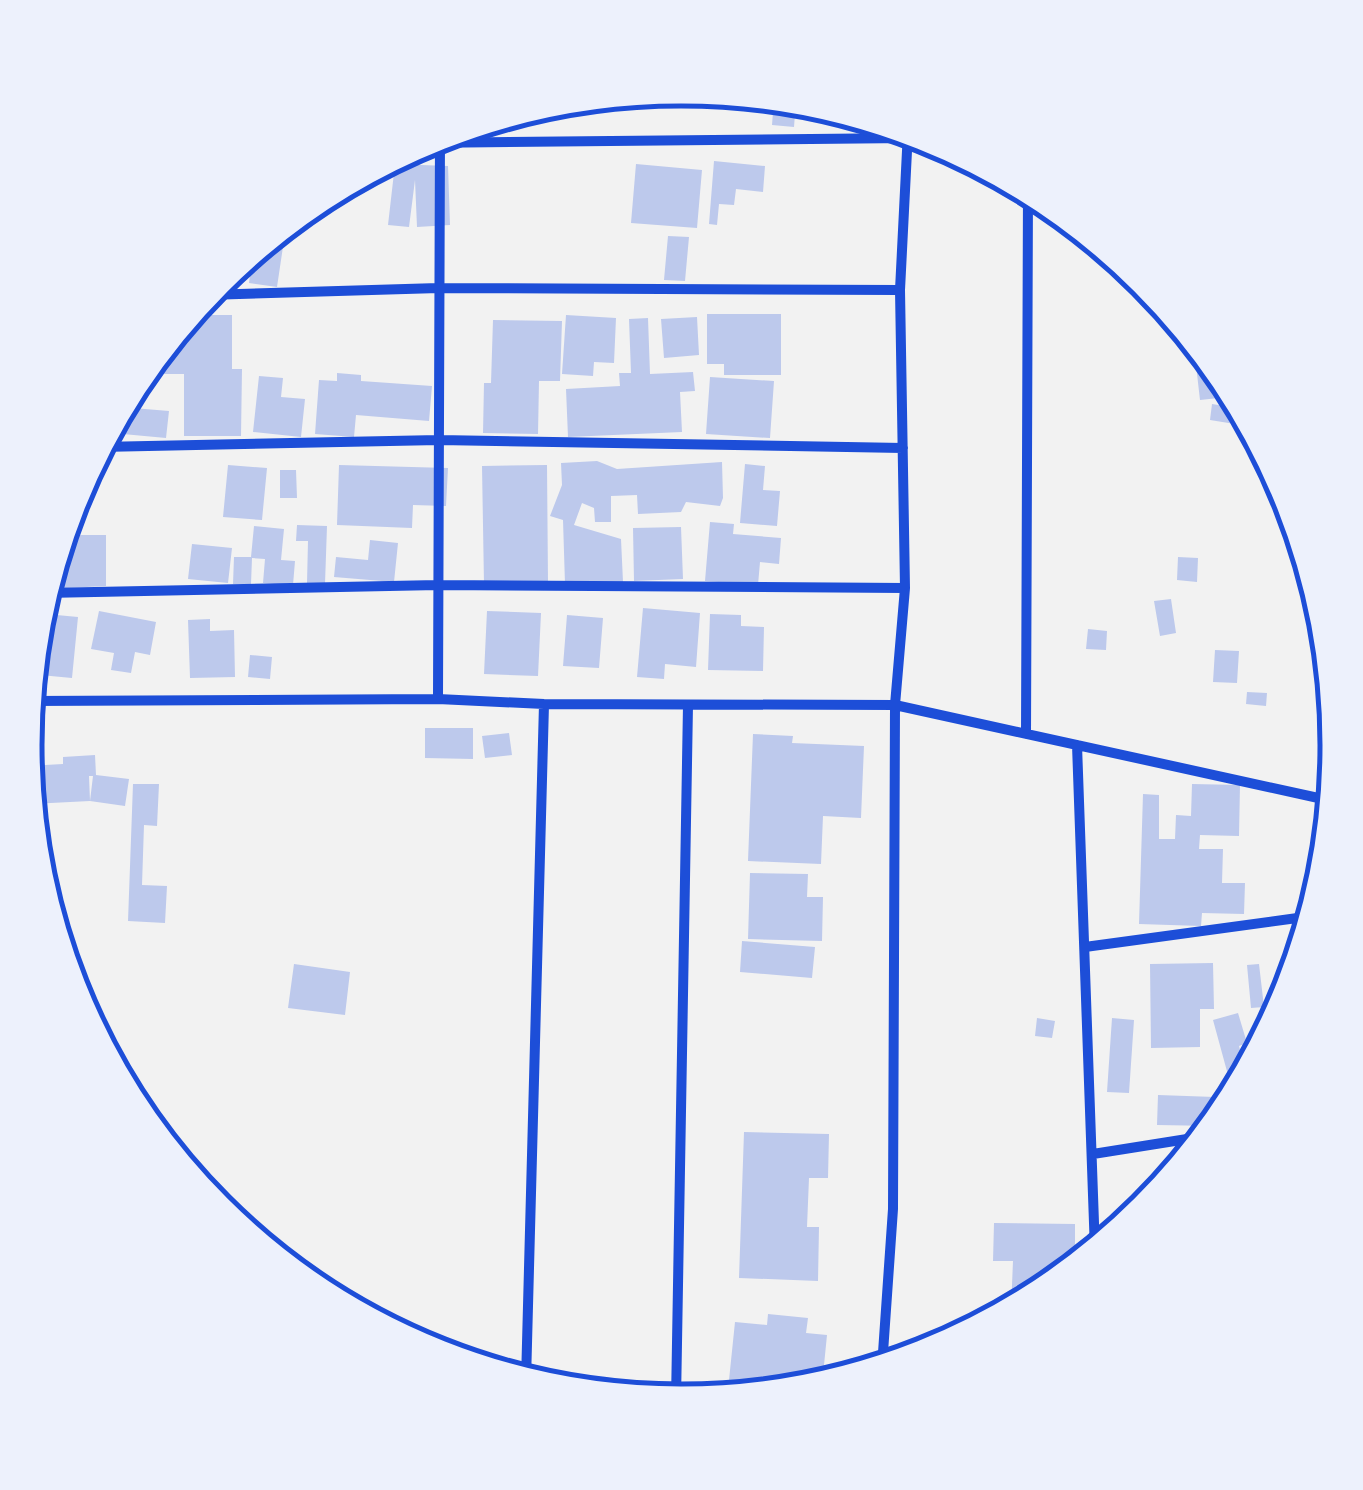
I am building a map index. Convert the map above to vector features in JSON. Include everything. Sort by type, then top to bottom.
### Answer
[{"type":"street","points":[[481,139],[868,134]]},
{"type":"street","points":[[883,1351],[893,1209],[895,705],[905,588],[900,290],[907,148]]},
{"type":"street","points":[[438,699],[440,154]]},
{"type":"street","points":[[1026,734],[1028,208]]},
{"type":"street","points":[[229,294],[440,288],[900,290]]},
{"type":"street","points":[[116,447],[439,440],[903,448]]},
{"type":"street","points":[[61,592],[438,585],[905,588]]},
{"type":"street","points":[[44,701],[438,699],[544,704],[895,705],[1318,799]]},
{"type":"street","points":[[526,1365],[544,704]]},
{"type":"street","points":[[676,1384],[688,704]]},
{"type":"street","points":[[1077,745],[1094,1232]]},
{"type":"street","points":[[1085,947],[1297,918]]},
{"type":"street","points":[[1092,1154],[1183,1140]]},
{"type":"building","points":[[773,112],[795,116],[794,127],[772,125]]},
{"type":"building","points":[[714,161],[765,166],[763,192],[736,189],[734,205],[719,204],[717,225],[709,224]]},
{"type":"building","points":[[636,164],[702,170],[697,228],[631,223]]},
{"type":"building","points":[[415,165],[448,166],[450,225],[417,227],[415,180],[409,227],[388,225],[394,175]]},
{"type":"building","points":[[668,236],[689,237],[685,281],[664,280]]},
{"type":"building","points":[[283,246],[277,287],[249,283],[250,274]]},
{"type":"building","points":[[707,314],[781,314],[781,375],[724,375],[724,364],[707,364]]},
{"type":"building","points":[[209,315],[232,315],[232,369],[242,369],[241,436],[184,436],[184,374],[162,374]]},
{"type":"building","points":[[566,315],[616,318],[614,363],[594,362],[593,376],[562,374]]},
{"type":"building","points":[[697,317],[699,355],[664,358],[661,319]]},
{"type":"building","points":[[648,318],[650,374],[693,372],[695,391],[680,392],[682,432],[568,437],[566,389],[620,386],[619,373],[631,373],[629,319]]},
{"type":"building","points":[[493,320],[562,321],[560,381],[539,381],[538,434],[483,433],[484,383],[491,383]]},
{"type":"building","points":[[1196,367],[1218,398],[1200,400]]},
{"type":"building","points":[[337,373],[361,375],[361,381],[432,386],[429,421],[356,415],[354,437],[315,434],[319,380],[337,381]]},
{"type":"building","points":[[259,376],[283,378],[281,397],[305,399],[301,437],[253,432]]},
{"type":"building","points":[[710,377],[774,381],[770,438],[706,434]]},
{"type":"building","points":[[1212,404],[1223,406],[1234,424],[1210,420]]},
{"type":"building","points":[[138,408],[169,411],[166,438],[123,434]]},
{"type":"building","points":[[597,461],[617,469],[722,462],[723,498],[720,506],[686,502],[681,512],[638,514],[637,495],[611,496],[611,522],[595,522],[594,508],[582,503],[574,525],[621,539],[623,582],[565,584],[563,520],[550,516],[562,485],[561,463]]},
{"type":"building","points":[[745,464],[765,466],[763,490],[780,491],[777,526],[740,523]]},
{"type":"building","points":[[228,465],[267,468],[262,520],[223,517]]},
{"type":"building","points":[[339,465],[448,468],[446,506],[413,505],[412,528],[337,525]]},
{"type":"building","points":[[547,465],[548,582],[484,584],[482,466]]},
{"type":"building","points":[[280,470],[296,470],[297,498],[280,498]]},
{"type":"building","points":[[710,522],[734,524],[733,534],[781,538],[779,564],[760,562],[758,585],[705,581]]},
{"type":"building","points":[[297,525],[327,526],[325,584],[307,583],[308,541],[296,541]]},
{"type":"building","points":[[254,526],[284,529],[281,560],[295,561],[293,585],[263,583],[265,559],[252,558],[251,584],[233,584],[234,557],[251,557]]},
{"type":"building","points":[[681,527],[683,579],[634,581],[633,528]]},
{"type":"building","points":[[78,535],[106,535],[106,586],[62,588]]},
{"type":"building","points":[[370,540],[398,543],[394,582],[334,577],[336,557],[368,560]]},
{"type":"building","points":[[192,544],[232,548],[228,583],[188,579]]},
{"type":"building","points":[[1178,557],[1198,558],[1197,582],[1177,580]]},
{"type":"building","points":[[1171,599],[1176,633],[1160,636],[1154,601]]},
{"type":"building","points":[[643,608],[700,613],[696,667],[665,664],[664,679],[637,677]]},
{"type":"building","points":[[99,611],[156,622],[150,655],[135,652],[131,673],[111,670],[114,653],[91,649]]},
{"type":"building","points":[[487,611],[541,613],[538,676],[484,674]]},
{"type":"building","points":[[710,614],[741,615],[741,626],[764,627],[763,671],[708,670]]},
{"type":"building","points":[[56,615],[78,617],[72,678],[47,676]]},
{"type":"building","points":[[567,615],[603,618],[599,668],[563,666]]},
{"type":"building","points":[[210,619],[210,631],[234,630],[235,677],[190,678],[188,620]]},
{"type":"building","points":[[1088,629],[1107,631],[1106,650],[1086,649]]},
{"type":"building","points":[[1215,650],[1239,651],[1237,683],[1213,682]]},
{"type":"building","points":[[250,655],[272,657],[270,679],[248,677]]},
{"type":"building","points":[[1247,692],[1267,693],[1266,706],[1246,704]]},
{"type":"building","points":[[425,728],[473,728],[473,759],[425,758]]},
{"type":"building","points":[[509,733],[512,755],[485,758],[482,736]]},
{"type":"building","points":[[753,734],[793,736],[792,743],[864,746],[861,818],[823,816],[821,864],[748,861]]},
{"type":"building","points":[[95,755],[96,775],[129,779],[125,806],[90,801],[46,803],[43,765],[63,764],[63,757]]},
{"type":"building","points":[[133,784],[159,784],[157,826],[144,825],[142,885],[167,886],[165,923],[128,921]]},
{"type":"building","points":[[1192,784],[1240,785],[1239,836],[1200,835],[1199,849],[1223,849],[1222,883],[1245,883],[1244,914],[1202,913],[1201,926],[1139,924],[1143,794],[1159,795],[1159,839],[1175,839],[1176,815],[1191,816]]},
{"type":"building","points":[[750,873],[808,874],[807,897],[823,897],[822,941],[748,939]]},
{"type":"building","points":[[742,941],[815,947],[812,978],[740,972]]},
{"type":"building","points":[[1213,963],[1214,1009],[1200,1009],[1200,1047],[1151,1048],[1150,964]]},
{"type":"building","points":[[294,964],[350,972],[345,1015],[288,1008]]},
{"type":"building","points":[[1259,964],[1264,1007],[1251,1008],[1247,965]]},
{"type":"building","points":[[1238,1013],[1247,1043],[1239,1046],[1241,1054],[1228,1076],[1213,1020]]},
{"type":"building","points":[[1037,1018],[1055,1021],[1052,1038],[1035,1036]]},
{"type":"building","points":[[1112,1018],[1134,1020],[1129,1093],[1107,1092]]},
{"type":"building","points":[[1158,1095],[1215,1097],[1194,1126],[1157,1125]]},
{"type":"building","points":[[744,1132],[829,1134],[828,1178],[809,1178],[807,1227],[819,1227],[818,1281],[739,1278]]},
{"type":"building","points":[[994,1223],[1075,1224],[1075,1248],[1012,1291],[1013,1261],[993,1261]]},
{"type":"building","points":[[768,1314],[808,1318],[806,1333],[827,1335],[824,1368],[765,1379],[729,1380],[735,1322],[767,1325]]}]
